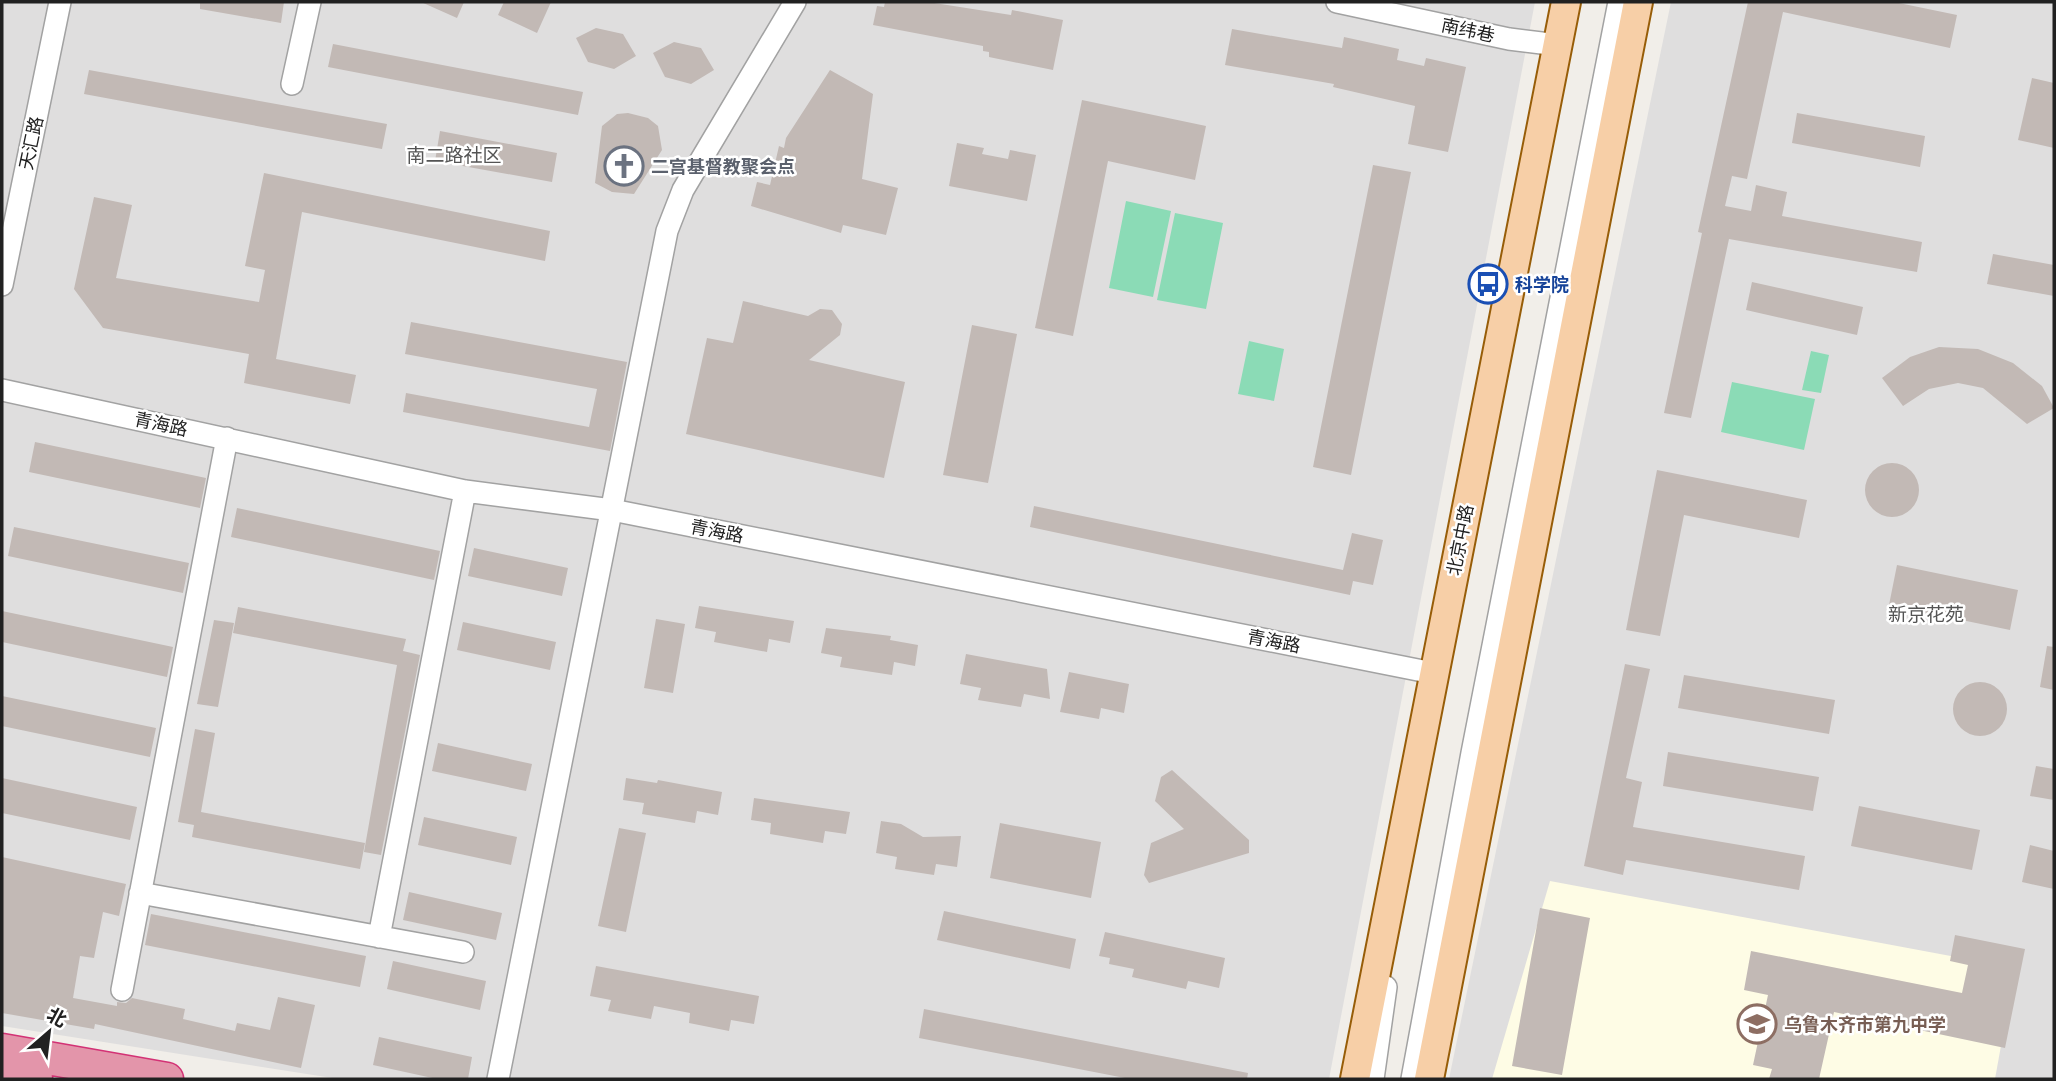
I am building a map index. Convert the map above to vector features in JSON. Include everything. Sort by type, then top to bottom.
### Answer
[{"type":"highway","points":[[2,1050],[167,1079]]},
{"type":"highway","points":[[2,1071],[37,1079]]},
{"type":"main road","name":"北京中路","points":[[1355,1079],[1566,2]]},
{"type":"main road","points":[[1429,1079],[1638,2]]},
{"type":"main road","points":[[2,1077],[37,1079]]},
{"type":"street","name":"天汇路","points":[[2,285],[60,2]]},
{"type":"street","points":[[292,84],[310,2]]},
{"type":"street","points":[[498,1079],[667,231],[683,190],[795,2]]},
{"type":"street","name":"南纬巷","points":[[1337,2],[1510,39],[1558,45]]},
{"type":"street","points":[[1373,1079],[1385,989],[1577,2]]},
{"type":"street","points":[[1412,1079],[1472,753],[1619,2]]},
{"type":"street","name":"青海路","points":[[2,390],[465,491],[612,510],[1433,673]]},
{"type":"street","points":[[121,990],[227,438]]},
{"type":"street","points":[[379,937],[465,491]]},
{"type":"street","points":[[140,893],[463,952]]},
{"type":"shaded area","points":[[2,2],[1535,2],[1329,1079],[339,1079],[2,1026]]},
{"type":"shaded area","points":[[1671,2],[2054,2],[2054,1079],[1449,1079]]},
{"type":"shaded area","name":"乌鲁木齐市第九中学","points":[[1550,881],[2015,968],[1995,1079],[1492,1079]]},
{"type":"green space","points":[[1126,201],[1171,211],[1153,297],[1109,288]]},
{"type":"green space","points":[[1175,213],[1223,223],[1206,309],[1157,300]]},
{"type":"green space","points":[[1249,341],[1284,349],[1274,401],[1238,394]]},
{"type":"green space","points":[[1811,351],[1829,355],[1821,393],[1802,390]]},
{"type":"green space","points":[[1732,382],[1815,399],[1804,450],[1721,432]]},
{"type":"building","points":[[200,2],[284,2],[281,23],[200,9]]},
{"type":"building","points":[[421,2],[464,2],[457,18]]},
{"type":"building","points":[[504,2],[551,2],[537,33],[498,15]]},
{"type":"building","points":[[885,2],[928,2],[1011,15],[1012,10],[1063,20],[1053,70],[989,57],[989,52],[983,51],[983,46],[873,25],[877,6],[884,7]]},
{"type":"building","points":[[1748,2],[1894,2],[1957,15],[1950,48],[1783,12],[1747,179],[1732,176],[1725,206],[1751,211],[1756,185],[1787,192],[1782,216],[1922,242],[1917,272],[1729,239],[1691,418],[1664,413],[1702,233],[1698,232]]},
{"type":"building","points":[[596,28],[623,34],[636,56],[614,69],[588,62],[576,38]]},
{"type":"building","points":[[1232,29],[1342,48],[1344,37],[1399,49],[1397,60],[1424,66],[1426,58],[1466,67],[1448,152],[1408,144],[1415,106],[1333,87],[1334,84],[1225,65]]},
{"type":"building","points":[[674,42],[701,48],[714,70],[691,84],[665,77],[653,53]]},
{"type":"building","points":[[333,44],[583,92],[578,115],[328,67]]},
{"type":"building","points":[[89,70],[387,124],[382,149],[84,94]]},
{"type":"building","points":[[830,70],[873,94],[862,179],[898,188],[886,235],[843,225],[841,233],[751,206],[757,182],[770,185],[779,146],[784,148],[786,138]]},
{"type":"building","points":[[2032,78],[2054,83],[2054,148],[2018,140]]},
{"type":"building","points":[[1082,100],[1206,126],[1195,180],[1108,161],[1073,336],[1035,328]]},
{"type":"building","name":"二宫基督教聚会点","points":[[628,113],[648,118],[658,126],[662,150],[634,194],[612,192],[595,183],[602,126],[617,114]]},
{"type":"building","points":[[1797,113],[1925,136],[1920,167],[1792,143]]},
{"type":"building","points":[[440,131],[557,153],[552,182],[435,161]]},
{"type":"building","points":[[957,143],[984,148],[982,154],[1008,159],[1010,150],[1036,155],[1027,201],[949,186]]},
{"type":"building","points":[[1373,165],[1411,172],[1351,475],[1313,467]]},
{"type":"building","points":[[264,173],[550,231],[545,261],[302,212],[276,359],[356,375],[350,404],[244,383],[249,354],[103,328],[74,289],[94,197],[132,205],[116,278],[259,302],[265,270],[245,266]]},
{"type":"building","points":[[1993,254],[2054,265],[2054,296],[1987,284]]},
{"type":"building","points":[[1752,282],[1863,307],[1857,335],[1746,310]]},
{"type":"building","points":[[743,301],[808,316],[820,309],[832,310],[842,324],[840,335],[809,360],[905,382],[884,478],[686,434],[707,338],[733,343]]},
{"type":"building","points":[[411,322],[627,362],[610,451],[403,412],[406,393],[589,427],[597,389],[405,354]]},
{"type":"building","points":[[972,325],[1017,334],[988,483],[943,475]]},
{"type":"building","points":[[1939,347],[1978,349],[2013,363],[2042,386],[2054,408],[2027,424],[1983,388],[1958,383],[1929,389],[1903,406],[1882,378],[1910,357]]},
{"type":"building","points":[[35,442],[206,478],[200,508],[29,472]]},
{"type":"building","points":[[1892,463],[1911,471],[1919,490],[1911,509],[1892,517],[1873,509],[1865,490],[1873,471]]},
{"type":"building","points":[[1657,470],[1807,500],[1799,538],[1684,515],[1660,636],[1626,630]]},
{"type":"building","points":[[1034,506],[1343,570],[1352,533],[1383,540],[1373,585],[1353,581],[1350,595],[1030,527]]},
{"type":"building","points":[[237,508],[440,551],[434,580],[231,537]]},
{"type":"building","points":[[14,527],[189,563],[183,593],[8,556]]},
{"type":"building","points":[[474,548],[568,568],[562,596],[468,576]]},
{"type":"building","points":[[1897,565],[2018,590],[2010,630],[1889,605]]},
{"type":"building","points":[[699,606],[794,621],[790,643],[769,639],[767,652],[714,642],[716,632],[695,628]]},
{"type":"building","points":[[238,607],[406,639],[403,651],[420,655],[381,855],[364,852],[397,665],[233,633]]},
{"type":"building","points":[[2,611],[173,647],[167,677],[2,642]]},
{"type":"building","points":[[656,619],[685,624],[673,693],[644,688]]},
{"type":"building","points":[[214,620],[234,623],[218,707],[197,704]]},
{"type":"building","points":[[463,622],[556,642],[550,670],[457,650]]},
{"type":"building","points":[[826,628],[891,636],[890,640],[918,645],[915,666],[894,662],[892,675],[840,667],[842,657],[821,653]]},
{"type":"building","points":[[2047,646],[2054,647],[2054,690],[2040,687]]},
{"type":"building","points":[[966,654],[1047,669],[1050,699],[1024,694],[1021,707],[978,700],[981,688],[960,684]]},
{"type":"building","points":[[1625,664],[1650,669],[1626,778],[1642,782],[1633,827],[1805,856],[1799,890],[1626,860],[1623,875],[1584,866]]},
{"type":"building","points":[[1069,672],[1129,684],[1124,713],[1101,708],[1099,719],[1060,712]]},
{"type":"building","points":[[1684,675],[1835,700],[1829,734],[1678,708]]},
{"type":"building","points":[[1980,682],[1999,690],[2007,709],[1999,728],[1980,736],[1961,728],[1953,709],[1961,690]]},
{"type":"building","points":[[2,696],[156,728],[150,757],[2,726]]},
{"type":"building","points":[[195,729],[215,733],[201,812],[365,843],[360,869],[192,837],[194,825],[178,822]]},
{"type":"building","points":[[438,743],[532,764],[526,791],[432,771]]},
{"type":"building","points":[[1668,752],[1819,777],[1813,811],[1663,786]]},
{"type":"building","points":[[2036,766],[2054,769],[2054,800],[2030,796]]},
{"type":"building","points":[[1172,770],[1249,840],[1249,853],[1149,883],[1144,875],[1151,843],[1184,829],[1155,801],[1161,777]]},
{"type":"building","points":[[2,778],[137,807],[130,840],[2,813]]},
{"type":"building","points":[[626,778],[657,783],[658,780],[722,792],[718,815],[697,811],[695,823],[642,814],[644,803],[623,800]]},
{"type":"building","points":[[754,798],[850,812],[846,834],[825,831],[823,843],[770,834],[771,823],[751,820]]},
{"type":"building","points":[[1859,806],[1980,830],[1972,870],[1851,846]]},
{"type":"building","points":[[424,817],[517,837],[511,865],[418,845]]},
{"type":"building","points":[[881,821],[901,824],[923,837],[961,836],[957,867],[936,864],[934,875],[895,869],[897,857],[876,853]]},
{"type":"building","points":[[1000,823],[1101,842],[1091,898],[990,878]]},
{"type":"building","points":[[619,828],[646,833],[626,932],[598,926]]},
{"type":"building","points":[[2030,845],[2054,851],[2054,889],[2022,882]]},
{"type":"building","points":[[2,857],[126,884],[119,916],[103,912],[94,958],[80,956],[73,998],[117,1006],[117,1002],[126,1003],[132,998],[185,1009],[183,1019],[235,1031],[237,1023],[270,1030],[278,997],[315,1005],[301,1068],[95,1024],[94,1029],[2,1013]]},
{"type":"building","points":[[409,892],[502,913],[496,940],[403,920]]},
{"type":"building","points":[[1540,908],[1590,918],[1562,1075],[1512,1066]]},
{"type":"building","points":[[944,911],[1076,939],[1070,969],[937,940]]},
{"type":"building","points":[[151,914],[366,956],[360,987],[145,945]]},
{"type":"building","points":[[1105,932],[1225,958],[1219,988],[1188,981],[1186,989],[1132,977],[1134,969],[1109,964],[1110,958],[1099,956]]},
{"type":"building","points":[[1955,935],[2025,949],[2005,1048],[1834,1012],[1819,1079],[1769,1079],[1772,1069],[1753,1065],[1768,995],[1744,990],[1751,951],[1962,993],[1968,965],[1950,961]]},
{"type":"building","points":[[393,961],[486,981],[480,1010],[387,989]]},
{"type":"building","points":[[596,966],[759,996],[754,1024],[731,1020],[729,1031],[689,1023],[690,1013],[654,1006],[651,1019],[608,1011],[611,1000],[590,996]]},
{"type":"building","points":[[924,1009],[1248,1073],[1247,1079],[1130,1079],[919,1038]]},
{"type":"building","points":[[379,1037],[472,1057],[468,1079],[437,1079],[373,1065]]},
{"type":"place","name":"二宫基督教聚会点","points":[[624,166]]},
{"type":"place","name":"科学院","points":[[1488,284]]},
{"type":"place","name":"乌鲁木齐市第九中学","points":[[1757,1024]]},
{"type":"district","name":"南二路社区","points":[[454,155]]},
{"type":"district","name":"新京花苑","points":[[1926,614]]}]
